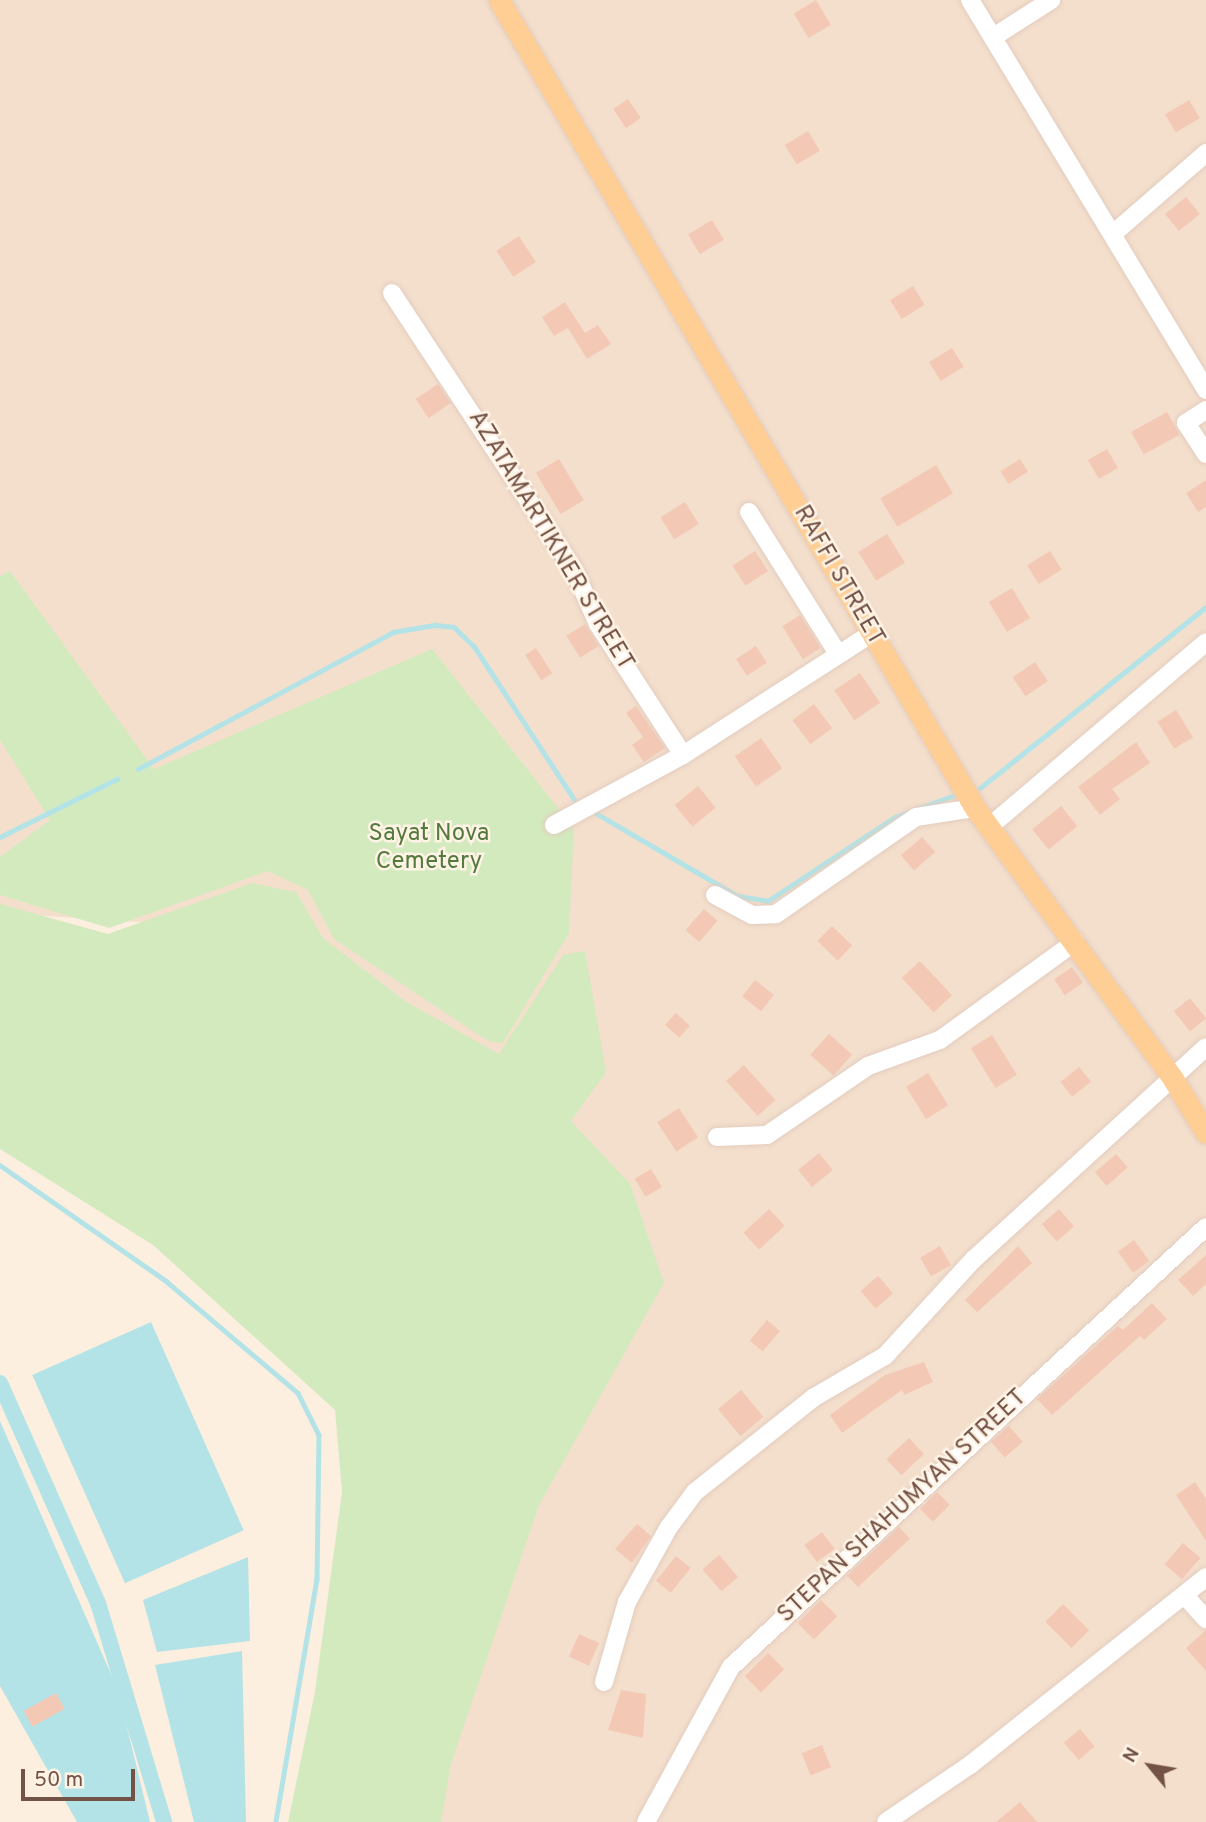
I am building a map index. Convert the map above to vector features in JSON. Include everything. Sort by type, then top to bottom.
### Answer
[{"type":"main road","name":"RAFFI STREET","points":[[499,0],[975,808],[1173,1079],[1206,1133]]},
{"type":"street","points":[[970,0],[995,36],[1206,390]]},
{"type":"street","points":[[995,36],[1051,0]]},
{"type":"street","points":[[1114,233],[1206,153]]},
{"type":"street","name":"AZATAMARTIKNER STREET","points":[[392,293],[574,570],[598,624],[684,755]]},
{"type":"street","points":[[1206,410],[1186,423],[1206,454]]},
{"type":"street","points":[[749,512],[838,654]]},
{"type":"street","points":[[554,825],[684,755],[871,634]]},
{"type":"street","points":[[989,827],[1206,642]]},
{"type":"street","points":[[715,895],[752,915],[776,914],[916,817],[975,808]]},
{"type":"street","points":[[717,1137],[767,1135],[868,1066],[940,1040],[1074,942]]},
{"type":"street","points":[[604,1682],[627,1602],[668,1527],[695,1492],[813,1398],[884,1356],[974,1259],[1206,1047]]},
{"type":"street","name":"STEPAN SHAHUMYAN STREET","points":[[646,1822],[731,1667],[1206,1227]]},
{"type":"street","points":[[886,1822],[970,1765],[1186,1597],[1206,1577]]},
{"type":"street","points":[[1186,1597],[1206,1619]]},
{"type":"shaded area","points":[[0,0],[1206,0],[1206,1822],[426,1822],[245,929],[0,913]]},
{"type":"green space","name":"Sayat Nova Cemetery","points":[[10,571],[154,769],[432,649],[574,828],[569,933],[503,1043],[488,1041],[334,939],[308,890],[268,871],[109,928],[0,895],[0,857],[50,820],[0,740],[0,576]]},
{"type":"green space","points":[[252,883],[296,892],[323,938],[405,1001],[499,1054],[563,955],[585,951],[606,1072],[571,1121],[630,1184],[664,1283],[539,1505],[451,1764],[441,1822],[288,1822],[315,1692],[342,1492],[335,1410],[153,1245],[0,1149],[0,904],[108,934]]},
{"type":"water","points":[[151,1322],[244,1530],[125,1583],[32,1375]]},
{"type":"water","points":[[0,1421],[118,1690],[150,1822],[77,1822],[0,1686]]},
{"type":"water","points":[[248,1557],[250,1641],[157,1652],[143,1600]]},
{"type":"water","points":[[242,1651],[246,1822],[194,1822],[155,1665]]},
{"type":"building","points":[[816,0],[831,25],[809,38],[794,13]]},
{"type":"building","points":[[628,99],[641,118],[626,128],[613,109]]},
{"type":"building","points":[[1189,100],[1200,118],[1176,132],[1165,114]]},
{"type":"building","points":[[808,131],[820,151],[797,165],[785,145]]},
{"type":"building","points":[[1186,197],[1200,214],[1179,231],[1165,214]]},
{"type":"building","points":[[712,220],[724,240],[700,254],[688,234]]},
{"type":"building","points":[[519,236],[536,262],[513,277],[496,251]]},
{"type":"building","points":[[913,286],[925,305],[902,319],[890,300]]},
{"type":"building","points":[[565,302],[585,333],[598,325],[611,344],[587,359],[568,328],[554,336],[542,317]]},
{"type":"building","points":[[952,348],[964,367],[941,381],[929,362]]},
{"type":"building","points":[[438,384],[451,403],[428,418],[416,399]]},
{"type":"building","points":[[1167,412],[1180,435],[1144,455],[1131,432]]},
{"type":"building","points":[[1107,449],[1118,468],[1099,479],[1088,460]]},
{"type":"building","points":[[559,459],[584,500],[561,514],[536,473]]},
{"type":"building","points":[[1020,459],[1028,472],[1008,484],[1000,471]]},
{"type":"building","points":[[936,465],[953,493],[897,527],[880,498]]},
{"type":"building","points":[[1206,480],[1206,507],[1198,512],[1186,493]]},
{"type":"building","points":[[685,502],[699,524],[674,539],[660,517]]},
{"type":"building","points":[[887,534],[905,563],[876,581],[858,552]]},
{"type":"building","points":[[755,551],[768,571],[745,586],[732,566]]},
{"type":"building","points":[[1050,551],[1062,570],[1039,584],[1027,565]]},
{"type":"building","points":[[1012,588],[1030,618],[1007,632],[989,602]]},
{"type":"building","points":[[800,615],[821,648],[803,659],[782,626]]},
{"type":"building","points":[[585,624],[599,646],[580,658],[566,636]]},
{"type":"building","points":[[756,646],[767,663],[747,676],[736,659]]},
{"type":"building","points":[[536,648],[552,673],[541,680],[525,655]]},
{"type":"building","points":[[1035,662],[1048,681],[1025,696],[1013,677]]},
{"type":"building","points":[[860,673],[880,703],[854,720],[834,690]]},
{"type":"building","points":[[814,704],[832,728],[810,744],[792,720]]},
{"type":"building","points":[[636,706],[665,748],[644,762],[632,745],[643,737],[626,713]]},
{"type":"building","points":[[1176,710],[1193,737],[1174,749],[1157,722]]},
{"type":"building","points":[[761,738],[782,768],[756,787],[735,756]]},
{"type":"building","points":[[1136,742],[1150,763],[1112,789],[1120,799],[1100,815],[1078,787]]},
{"type":"building","points":[[698,786],[716,808],[692,827],[675,805]]},
{"type":"building","points":[[1061,806],[1077,826],[1049,849],[1032,829]]},
{"type":"building","points":[[922,837],[935,852],[914,870],[901,855]]},
{"type":"building","points":[[704,909],[718,921],[699,942],[686,930]]},
{"type":"building","points":[[832,926],[852,945],[838,961],[817,941]]},
{"type":"building","points":[[920,961],[952,995],[934,1012],[902,978]]},
{"type":"building","points":[[1072,967],[1083,983],[1065,995],[1054,980]]},
{"type":"building","points":[[755,980],[774,995],[761,1011],[742,997]]},
{"type":"building","points":[[1190,998],[1206,1018],[1190,1031],[1174,1011]]},
{"type":"building","points":[[676,1013],[690,1026],[679,1038],[665,1025]]},
{"type":"building","points":[[829,1034],[852,1055],[833,1076],[810,1055]]},
{"type":"building","points":[[992,1035],[1017,1075],[996,1088],[971,1048]]},
{"type":"building","points":[[744,1065],[775,1100],[758,1116],[726,1081]]},
{"type":"building","points":[[1079,1067],[1091,1082],[1072,1097],[1060,1082]]},
{"type":"building","points":[[928,1073],[948,1105],[926,1119],[906,1087]]},
{"type":"building","points":[[679,1108],[698,1137],[676,1152],[657,1122]]},
{"type":"building","points":[[819,1153],[833,1170],[812,1187],[798,1170]]},
{"type":"building","points":[[1116,1154],[1128,1168],[1107,1186],[1095,1172]]},
{"type":"building","points":[[651,1169],[662,1187],[646,1197],[635,1179]]},
{"type":"building","points":[[769,1209],[785,1226],[759,1250],[743,1233]]},
{"type":"building","points":[[1059,1209],[1074,1226],[1057,1241],[1042,1224]]},
{"type":"building","points":[[1134,1240],[1149,1261],[1133,1273],[1118,1252]]},
{"type":"building","points":[[940,1246],[951,1265],[931,1277],[920,1258]]},
{"type":"building","points":[[1018,1246],[1032,1263],[977,1312],[965,1300]]},
{"type":"building","points":[[1206,1255],[1206,1284],[1193,1296],[1178,1280]]},
{"type":"building","points":[[878,1276],[893,1293],[876,1308],[861,1291]]},
{"type":"building","points":[[1152,1303],[1167,1319],[1144,1340],[1140,1336],[1052,1415],[1037,1399],[1118,1326],[1123,1330]]},
{"type":"building","points":[[767,1320],[780,1331],[763,1352],[750,1341]]},
{"type":"building","points":[[924,1362],[933,1382],[904,1395],[902,1390],[842,1433],[830,1415],[885,1375]]},
{"type":"building","points":[[741,1390],[763,1417],[741,1436],[718,1409]]},
{"type":"building","points":[[1009,1426],[1023,1442],[1005,1458],[991,1442]]},
{"type":"building","points":[[909,1438],[924,1454],[901,1475],[886,1459]]},
{"type":"building","points":[[1195,1482],[1206,1499],[1206,1541],[1176,1495]]},
{"type":"building","points":[[937,1492],[950,1505],[933,1522],[920,1509]]},
{"type":"building","points":[[637,1524],[651,1536],[632,1563],[615,1549]]},
{"type":"building","points":[[899,1527],[910,1539],[858,1587],[847,1575]]},
{"type":"building","points":[[822,1532],[835,1549],[817,1562],[804,1545]]},
{"type":"building","points":[[1183,1543],[1200,1558],[1182,1579],[1165,1564]]},
{"type":"building","points":[[719,1555],[738,1577],[721,1591],[702,1569]]},
{"type":"building","points":[[676,1556],[691,1568],[671,1593],[656,1581]]},
{"type":"building","points":[[821,1600],[837,1616],[814,1640],[798,1623]]},
{"type":"building","points":[[1063,1604],[1089,1630],[1071,1648],[1045,1622]]},
{"type":"building","points":[[1206,1630],[1206,1671],[1186,1648]]},
{"type":"building","points":[[579,1634],[599,1643],[589,1666],[569,1657]]},
{"type":"building","points":[[768,1653],[784,1669],[761,1693],[745,1676]]},
{"type":"building","points":[[621,1690],[646,1694],[643,1738],[608,1730]]},
{"type":"building","points":[[56,1693],[65,1709],[32,1727],[24,1711]]},
{"type":"building","points":[[1080,1729],[1095,1747],[1079,1760],[1064,1742]]},
{"type":"building","points":[[822,1745],[831,1767],[811,1775],[802,1753]]},
{"type":"building","points":[[1020,1802],[1037,1822],[996,1822]]},
{"type":"waterway","points":[[980,788],[1206,607]]},
{"type":"waterway","points":[[138,769],[393,632],[435,625],[454,627],[474,646],[574,799]]},
{"type":"waterway","points":[[0,837],[117,779]]},
{"type":"waterway","points":[[594,812],[738,896],[768,901],[895,817],[952,796]]},
{"type":"waterway","points":[[0,1165],[166,1281],[298,1393],[319,1435],[317,1579],[276,1822]]},
{"type":"waterway","points":[[0,1383],[98,1603],[164,1822]]}]
